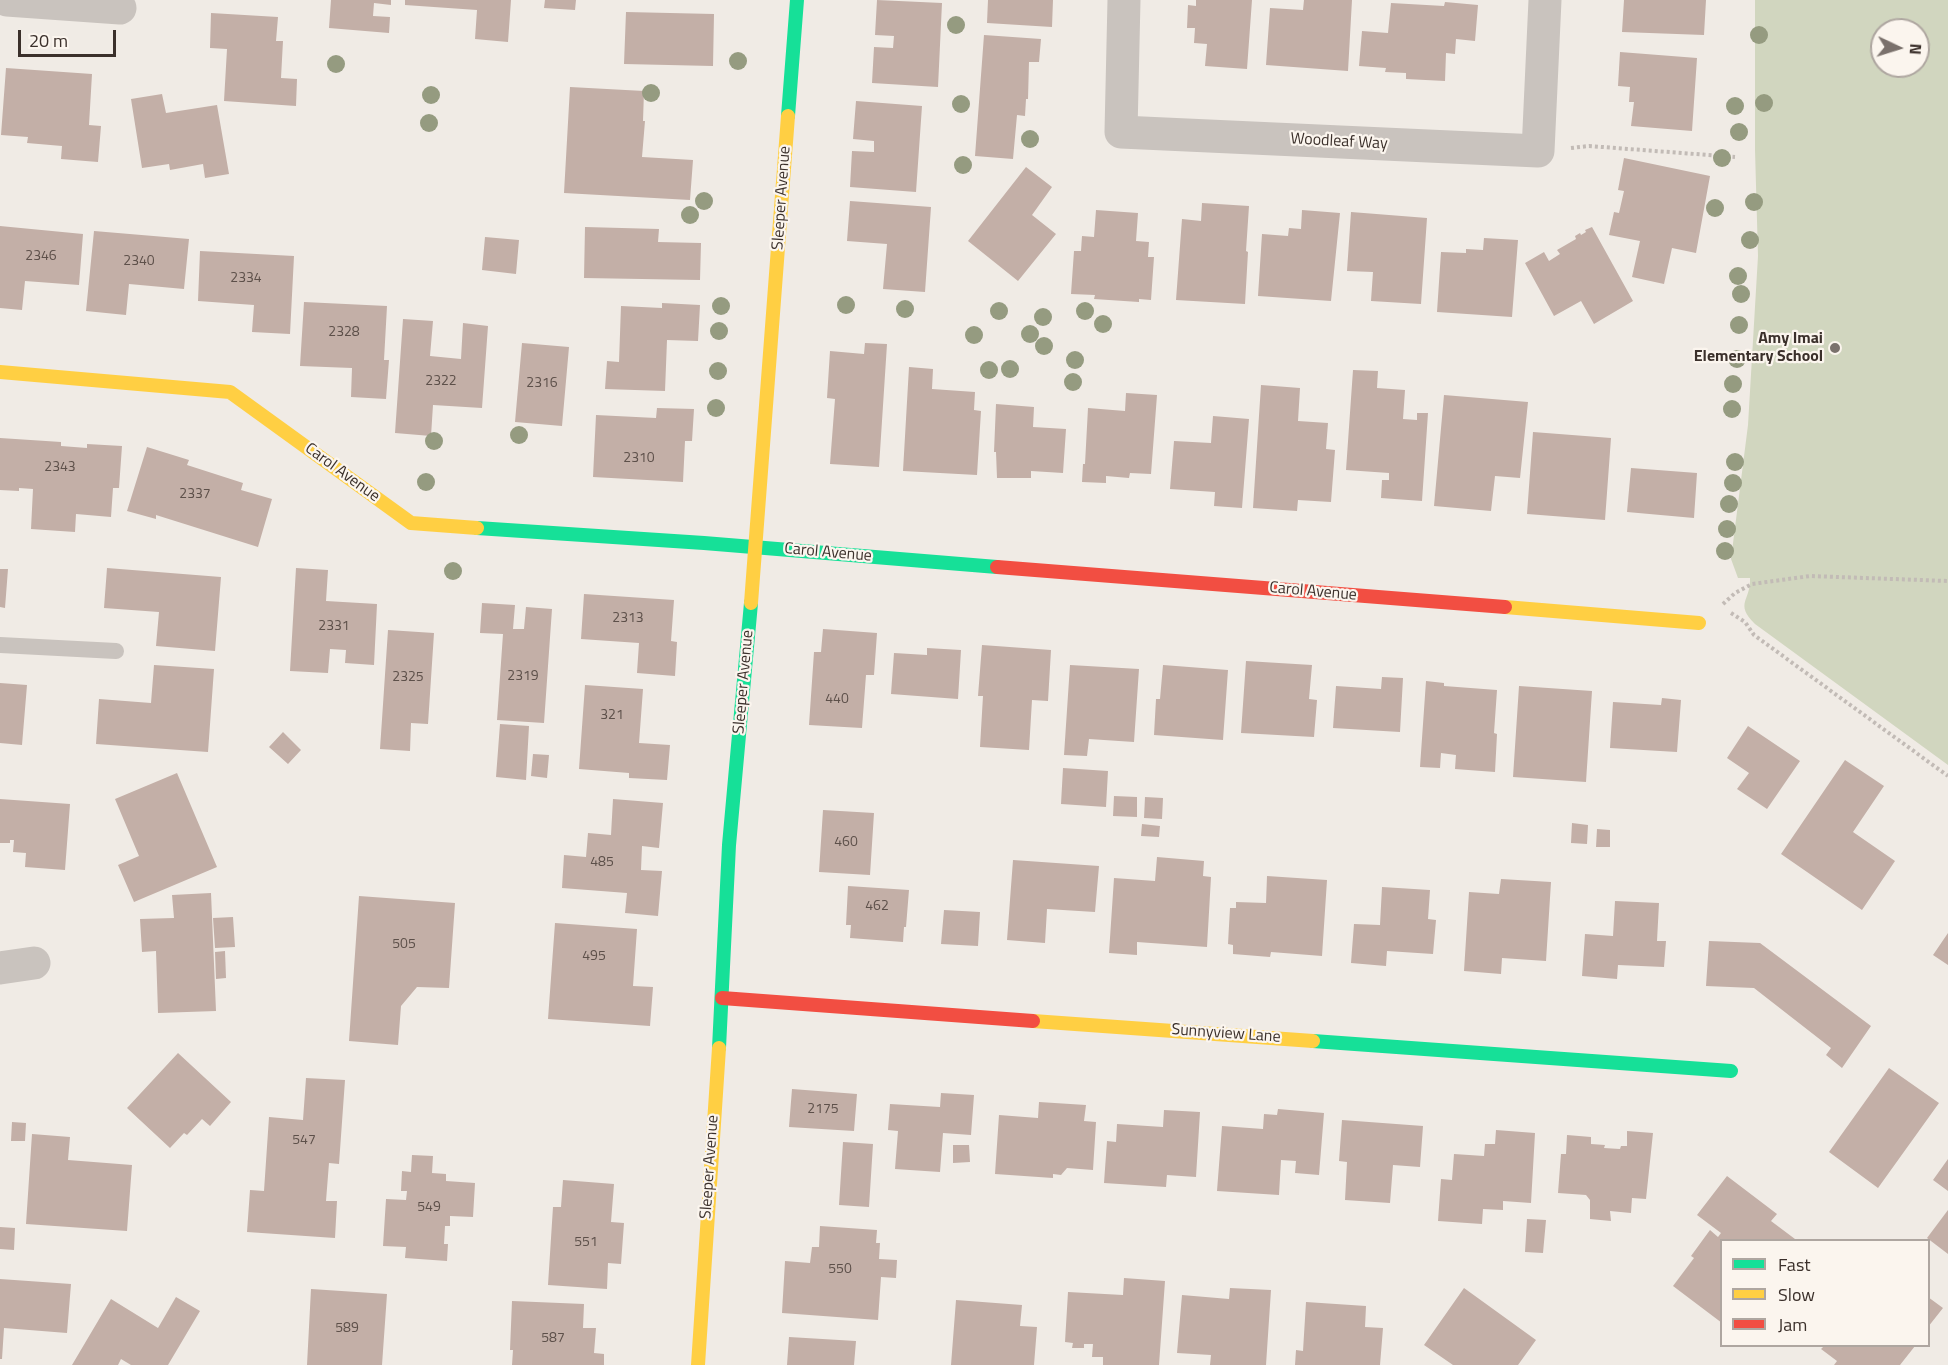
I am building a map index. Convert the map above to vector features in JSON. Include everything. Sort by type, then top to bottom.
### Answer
[{"type":"street","points":[[7,0],[120,8]]},
{"type":"street","name":"Sleeper Avenue","points":[[698,1365],[722,998],[729,845],[751,602],[797,0]]},
{"type":"street","name":"Woodleaf Way","points":[[1124,0],[1121,132],[1538,151]]},
{"type":"street","points":[[1538,151],[1545,0]]},
{"type":"street","name":"Carol Avenue","points":[[0,372],[230,392],[411,523],[754,547],[1699,623]]},
{"type":"street","points":[[0,968],[34,963]]},
{"type":"street","name":"Sunnyview Lane","points":[[722,998],[1731,1071]]},
{"type":"lane","points":[[0,645],[116,651]]},
{"type":"path","points":[[1538,151],[1588,146],[1735,157]]},
{"type":"path","points":[[1948,581],[1810,576],[1752,584],[1720,606],[1745,622],[1754,635],[1948,776]]},
{"type":"green space","name":"Amy Imai Elementary School","points":[[1755,0],[1948,0],[1948,765],[1755,624],[1744,606],[1750,578],[1738,578],[1731,559],[1748,425],[1758,256]]},
{"type":"building","points":[[331,0],[391,0],[391,5],[374,3],[373,16],[390,17],[389,33],[329,28]]},
{"type":"building","points":[[405,0],[511,0],[508,42],[475,39],[477,10],[405,5]]},
{"type":"building","points":[[545,0],[576,0],[575,10],[544,8]]},
{"type":"building","points":[[877,0],[942,3],[938,87],[872,83],[874,47],[893,48],[894,36],[875,35]]},
{"type":"building","points":[[988,0],[1053,0],[1052,27],[987,23]]},
{"type":"building","points":[[1196,0],[1252,0],[1247,69],[1205,66],[1207,44],[1194,43],[1195,28],[1187,28],[1188,5],[1196,6]]},
{"type":"building","points":[[1304,0],[1352,0],[1348,71],[1266,65],[1270,8],[1303,10]]},
{"type":"building","points":[[1624,0],[1706,0],[1704,35],[1622,32]]},
{"type":"building","points":[[1445,2],[1478,5],[1475,41],[1456,39],[1455,54],[1446,53],[1445,81],[1406,79],[1406,73],[1385,72],[1386,68],[1359,66],[1362,31],[1388,33],[1391,3],[1444,6]]},
{"type":"building","points":[[626,12],[714,14],[713,66],[624,64]]},
{"type":"building","points":[[211,13],[278,17],[276,41],[283,41],[281,78],[297,79],[296,106],[224,101],[227,49],[210,48]]},
{"type":"building","points":[[984,35],[1041,39],[1039,62],[1029,62],[1028,99],[1026,99],[1025,116],[1017,115],[1013,159],[975,156]]},
{"type":"building","points":[[1620,52],[1697,58],[1692,131],[1631,126],[1634,102],[1629,102],[1630,87],[1618,86]]},
{"type":"building","points":[[6,68],[92,74],[89,125],[101,126],[98,162],[61,159],[62,146],[27,143],[28,137],[1,135]]},
{"type":"building","points":[[570,87],[644,91],[643,121],[645,121],[642,157],[693,160],[690,200],[564,193]]},
{"type":"building","points":[[162,94],[166,113],[217,105],[229,174],[205,178],[203,164],[170,170],[169,164],[142,168],[131,99]]},
{"type":"building","points":[[856,101],[922,106],[916,192],[850,187],[852,151],[874,152],[874,141],[853,139]]},
{"type":"building","points":[[1624,158],[1710,176],[1696,253],[1672,248],[1664,284],[1632,277],[1640,241],[1609,235],[1614,212],[1619,213],[1624,191],[1618,190]]},
{"type":"building","points":[[1026,167],[1052,187],[1032,215],[1056,234],[1018,281],[968,241]]},
{"type":"building","points":[[850,201],[931,207],[925,292],[883,289],[887,244],[847,241]]},
{"type":"building","points":[[1202,203],[1249,206],[1245,304],[1176,300],[1182,219],[1201,221]]},
{"type":"building","points":[[1096,210],[1138,213],[1136,241],[1149,242],[1148,257],[1154,257],[1151,300],[1139,299],[1139,302],[1094,299],[1095,295],[1071,294],[1074,251],[1081,251],[1082,236],[1094,237]]},
{"type":"building","points":[[1302,210],[1340,213],[1331,301],[1258,296],[1262,234],[1288,236],[1289,228],[1301,229]]},
{"type":"building","points":[[1351,212],[1427,218],[1421,304],[1371,301],[1373,272],[1347,271]]},
{"type":"building","points":[[0,226],[83,234],[79,285],[25,281],[22,310],[0,308]]},
{"type":"building","points":[[585,227],[659,229],[658,242],[701,243],[700,280],[584,278]]},
{"type":"building","points":[[1592,227],[1633,301],[1594,324],[1581,301],[1554,316],[1525,263],[1544,252],[1549,261],[1560,254],[1557,250],[1576,239],[1575,236],[1580,233],[1581,235]]},
{"type":"building","points":[[94,231],[189,239],[184,289],[129,284],[126,315],[86,311]]},
{"type":"building","points":[[485,237],[519,240],[516,274],[482,270]]},
{"type":"building","points":[[1484,238],[1518,240],[1512,317],[1437,312],[1441,252],[1466,253],[1466,249],[1483,250]]},
{"type":"building","points":[[200,251],[294,256],[290,334],[252,332],[254,305],[198,301]]},
{"type":"building","points":[[304,302],[387,306],[384,360],[389,360],[386,399],[351,397],[352,368],[300,366]]},
{"type":"building","points":[[662,303],[700,305],[698,341],[667,340],[665,391],[605,389],[607,361],[619,362],[621,306],[662,308]]},
{"type":"building","points":[[403,319],[433,321],[430,356],[461,359],[463,323],[488,326],[482,408],[433,405],[431,436],[395,433]]},
{"type":"building","points":[[522,343],[569,347],[562,426],[515,422]]},
{"type":"building","points":[[865,343],[887,344],[879,467],[830,464],[835,399],[827,398],[830,351],[864,354]]},
{"type":"building","points":[[909,367],[933,369],[932,389],[975,392],[974,410],[981,411],[977,475],[903,471]]},
{"type":"building","points":[[1353,370],[1378,371],[1377,388],[1405,390],[1403,419],[1417,420],[1417,413],[1428,413],[1422,501],[1381,498],[1382,480],[1389,480],[1389,473],[1346,470]]},
{"type":"building","points":[[1261,385],[1300,388],[1298,421],[1328,423],[1326,449],[1335,450],[1331,502],[1298,500],[1297,511],[1253,508]]},
{"type":"building","points":[[1126,393],[1157,395],[1151,474],[1130,473],[1129,478],[1106,476],[1106,483],[1082,482],[1088,408],[1125,411]]},
{"type":"building","points":[[1444,395],[1528,402],[1520,478],[1495,476],[1491,511],[1434,506]]},
{"type":"building","points":[[996,404],[1034,407],[1033,427],[1066,429],[1063,473],[1031,471],[1031,478],[997,478],[996,452],[994,452]]},
{"type":"building","points":[[657,408],[694,409],[692,441],[685,441],[683,482],[593,477],[596,415],[656,418]]},
{"type":"building","points":[[1213,416],[1249,419],[1242,508],[1214,506],[1215,492],[1170,489],[1174,441],[1211,443]]},
{"type":"building","points":[[1533,432],[1611,438],[1605,520],[1527,514]]},
{"type":"building","points":[[0,438],[61,442],[61,446],[87,448],[87,444],[122,446],[119,488],[113,488],[111,517],[76,514],[75,532],[31,529],[33,489],[0,490]]},
{"type":"building","points":[[147,447],[189,460],[187,465],[243,483],[241,490],[272,499],[258,547],[156,515],[156,519],[127,511]]},
{"type":"building","points":[[1631,468],[1697,473],[1694,518],[1627,512]]},
{"type":"building","points":[[107,568],[221,577],[215,651],[156,646],[159,612],[104,608]]},
{"type":"building","points":[[296,568],[328,570],[326,601],[377,604],[374,665],[345,663],[346,650],[330,649],[328,673],[290,671]]},
{"type":"building","points":[[0,569],[8,569],[5,608],[0,607]]},
{"type":"building","points":[[584,594],[674,600],[671,641],[677,642],[675,676],[637,673],[639,643],[581,639]]},
{"type":"building","points":[[482,603],[515,605],[513,629],[524,629],[526,607],[552,609],[544,723],[497,720],[503,634],[480,633]]},
{"type":"building","points":[[823,629],[877,633],[874,675],[866,675],[862,728],[809,725],[814,652],[821,652]]},
{"type":"building","points":[[388,630],[434,633],[428,724],[411,723],[410,751],[380,749]]},
{"type":"building","points":[[982,645],[1051,650],[1048,701],[1032,700],[1029,750],[980,747],[983,696],[978,696]]},
{"type":"building","points":[[927,648],[961,650],[958,699],[891,694],[894,653],[927,655]]},
{"type":"building","points":[[1246,661],[1312,665],[1309,699],[1317,700],[1314,737],[1241,733]]},
{"type":"building","points":[[154,665],[214,669],[208,752],[96,744],[99,699],[151,703]]},
{"type":"building","points":[[1070,665],[1139,669],[1134,742],[1089,739],[1087,756],[1064,755]]},
{"type":"building","points":[[1163,665],[1228,670],[1223,740],[1154,735],[1156,699],[1160,699]]},
{"type":"building","points":[[1382,677],[1403,678],[1400,732],[1333,728],[1336,686],[1381,689]]},
{"type":"building","points":[[1426,681],[1444,683],[1444,686],[1497,690],[1494,733],[1497,734],[1495,772],[1455,769],[1456,755],[1441,753],[1440,768],[1420,767]]},
{"type":"building","points":[[0,683],[27,685],[22,745],[0,743]]},
{"type":"building","points":[[585,685],[643,689],[639,743],[670,745],[667,780],[629,778],[629,773],[579,769]]},
{"type":"building","points":[[1519,686],[1592,691],[1586,782],[1513,777]]},
{"type":"building","points":[[1662,698],[1681,700],[1677,752],[1610,748],[1613,702],[1661,705]]},
{"type":"building","points":[[500,724],[529,726],[526,780],[496,777]]},
{"type":"building","points":[[1748,726],[1800,761],[1767,809],[1737,789],[1749,773],[1727,758]]},
{"type":"building","points":[[283,732],[301,750],[288,764],[269,747]]},
{"type":"building","points":[[533,754],[549,755],[547,778],[531,776]]},
{"type":"building","points":[[1845,760],[1884,786],[1853,832],[1895,861],[1862,910],[1781,854]]},
{"type":"building","points":[[1063,768],[1108,771],[1106,807],[1061,804]]},
{"type":"building","points":[[177,773],[217,867],[134,902],[118,865],[139,856],[115,799]]},
{"type":"building","points":[[1114,796],[1137,797],[1137,817],[1113,816]]},
{"type":"building","points":[[1145,797],[1163,798],[1162,819],[1144,818]]},
{"type":"building","points":[[0,799],[70,804],[65,870],[25,867],[26,853],[13,852],[14,840],[10,840],[10,843],[0,843]]},
{"type":"building","points":[[613,799],[663,803],[659,848],[642,846],[641,870],[662,871],[658,916],[625,913],[627,893],[562,888],[564,855],[586,857],[588,833],[611,835]]},
{"type":"building","points":[[823,810],[874,813],[870,875],[819,872]]},
{"type":"building","points":[[1572,823],[1588,825],[1587,844],[1571,843]]},
{"type":"building","points":[[1142,824],[1160,826],[1159,837],[1141,836]]},
{"type":"building","points":[[1597,829],[1610,830],[1610,847],[1596,847]]},
{"type":"building","points":[[1157,857],[1204,861],[1203,876],[1211,877],[1207,947],[1137,942],[1137,955],[1109,953],[1114,878],[1155,881]]},
{"type":"building","points":[[1013,860],[1099,866],[1095,912],[1047,909],[1045,943],[1007,940]]},
{"type":"building","points":[[1267,876],[1327,880],[1322,956],[1271,952],[1270,957],[1233,954],[1233,945],[1228,944],[1230,908],[1236,908],[1236,902],[1266,903]]},
{"type":"building","points":[[1501,879],[1551,882],[1546,961],[1502,958],[1501,974],[1464,971],[1469,892],[1499,894]]},
{"type":"building","points":[[848,886],[909,890],[903,942],[850,938],[851,925],[846,925]]},
{"type":"building","points":[[1382,887],[1430,890],[1428,919],[1436,920],[1433,954],[1387,951],[1386,966],[1351,963],[1354,924],[1380,925]]},
{"type":"building","points":[[211,893],[216,1011],[158,1013],[156,951],[142,952],[140,919],[174,918],[172,895]]},
{"type":"building","points":[[359,896],[455,903],[449,988],[417,987],[401,1006],[398,1045],[349,1041]]},
{"type":"building","points":[[1615,901],[1659,903],[1657,941],[1666,941],[1664,967],[1618,965],[1617,979],[1582,976],[1585,934],[1613,936]]},
{"type":"building","points":[[944,910],[980,912],[978,946],[941,944]]},
{"type":"building","points":[[233,917],[235,947],[215,948],[213,918]]},
{"type":"building","points":[[555,923],[637,929],[633,986],[653,987],[650,1026],[548,1019]]},
{"type":"building","points":[[1948,933],[1948,965],[1933,955]]},
{"type":"building","points":[[1709,941],[1760,943],[1871,1026],[1842,1068],[1826,1055],[1831,1048],[1754,988],[1706,986]]},
{"type":"building","points":[[225,951],[226,978],[216,979],[215,952]]},
{"type":"building","points":[[178,1053],[231,1102],[210,1126],[202,1119],[170,1148],[127,1108]]},
{"type":"building","points":[[1889,1068],[1939,1103],[1878,1188],[1829,1152]]},
{"type":"building","points":[[306,1078],[345,1080],[339,1164],[329,1163],[326,1201],[337,1201],[335,1238],[247,1232],[250,1190],[264,1191],[269,1117],[303,1120]]},
{"type":"building","points":[[792,1089],[857,1094],[854,1131],[789,1127]]},
{"type":"building","points":[[941,1093],[974,1095],[971,1135],[943,1133],[940,1172],[895,1169],[898,1131],[888,1130],[890,1104],[940,1107]]},
{"type":"building","points":[[1039,1102],[1086,1105],[1084,1121],[1096,1122],[1093,1170],[1067,1168],[1061,1175],[1053,1174],[1053,1178],[995,1174],[999,1115],[1038,1118]]},
{"type":"building","points":[[1278,1109],[1324,1113],[1319,1175],[1295,1173],[1296,1161],[1281,1160],[1279,1195],[1217,1191],[1222,1126],[1263,1129],[1264,1114],[1277,1115]]},
{"type":"building","points":[[1164,1110],[1200,1112],[1196,1177],[1167,1175],[1166,1187],[1104,1183],[1107,1141],[1116,1142],[1117,1124],[1163,1127]]},
{"type":"building","points":[[1342,1120],[1423,1126],[1420,1167],[1393,1165],[1390,1203],[1345,1200],[1347,1162],[1339,1161]]},
{"type":"building","points":[[12,1122],[26,1123],[25,1141],[11,1141]]},
{"type":"building","points":[[1496,1130],[1535,1133],[1531,1203],[1503,1201],[1503,1210],[1483,1209],[1482,1224],[1438,1221],[1441,1179],[1452,1180],[1454,1154],[1484,1156],[1485,1144],[1495,1144]]},
{"type":"building","points":[[1627,1131],[1653,1133],[1646,1199],[1632,1198],[1631,1213],[1610,1211],[1611,1221],[1590,1219],[1590,1200],[1586,1195],[1558,1193],[1561,1154],[1566,1154],[1567,1135],[1591,1137],[1591,1144],[1620,1149],[1621,1146],[1627,1146]]},
{"type":"building","points":[[32,1134],[70,1137],[68,1160],[132,1165],[127,1231],[26,1224]]},
{"type":"building","points":[[843,1142],[873,1144],[869,1207],[839,1205]]},
{"type":"building","points":[[953,1145],[969,1145],[970,1162],[953,1163]]},
{"type":"building","points":[[412,1155],[433,1156],[432,1173],[446,1174],[446,1181],[475,1183],[473,1217],[450,1216],[450,1226],[445,1226],[444,1244],[448,1244],[447,1261],[405,1258],[406,1247],[383,1246],[386,1199],[406,1200],[407,1191],[401,1191],[402,1171],[411,1172]]},
{"type":"building","points":[[1948,1159],[1948,1191],[1933,1180]]},
{"type":"building","points":[[1727,1176],[1777,1214],[1771,1221],[1795,1239],[1720,1239],[1720,1321],[1673,1286],[1694,1258],[1691,1256],[1710,1230],[1718,1237],[1721,1233],[1697,1215]]},
{"type":"building","points":[[563,1180],[614,1184],[611,1222],[624,1223],[621,1264],[608,1263],[607,1289],[548,1285],[553,1207],[561,1207]]},
{"type":"building","points":[[1948,1210],[1948,1254],[1927,1238]]},
{"type":"building","points":[[1527,1219],[1546,1220],[1543,1253],[1525,1252]]},
{"type":"building","points":[[820,1226],[877,1230],[876,1243],[880,1243],[879,1259],[897,1260],[896,1278],[881,1277],[878,1320],[782,1313],[785,1261],[810,1263],[812,1247],[819,1247]]},
{"type":"building","points":[[0,1227],[15,1228],[14,1250],[0,1249]]},
{"type":"building","points":[[1124,1278],[1165,1281],[1159,1365],[1103,1365],[1103,1357],[1092,1357],[1093,1344],[1084,1344],[1084,1348],[1072,1348],[1073,1343],[1065,1342],[1068,1292],[1123,1295]]},
{"type":"building","points":[[0,1279],[71,1284],[67,1333],[4,1328],[2,1359],[0,1359]]},
{"type":"building","points":[[1230,1288],[1271,1290],[1266,1365],[1210,1365],[1211,1355],[1177,1353],[1182,1295],[1229,1299]]},
{"type":"building","points":[[1464,1288],[1536,1340],[1518,1365],[1453,1365],[1424,1345]]},
{"type":"building","points":[[311,1289],[387,1294],[382,1365],[307,1365]]},
{"type":"building","points":[[176,1297],[200,1311],[168,1365],[131,1365],[121,1359],[118,1365],[72,1365],[111,1299],[158,1328]]},
{"type":"building","points":[[1930,1298],[1943,1308],[1930,1324]]},
{"type":"building","points":[[956,1300],[1022,1305],[1020,1326],[1037,1327],[1034,1365],[951,1365]]},
{"type":"building","points":[[512,1301],[584,1304],[583,1328],[596,1328],[594,1353],[604,1354],[604,1365],[512,1365],[513,1350],[510,1350]]},
{"type":"building","points":[[1306,1302],[1366,1306],[1365,1327],[1383,1328],[1380,1365],[1295,1365],[1296,1350],[1303,1351]]},
{"type":"building","points":[[789,1337],[856,1341],[854,1365],[787,1365]]},
{"type":"building","points":[[1823,1347],[1914,1347],[1900,1365],[1834,1365],[1837,1361],[1821,1349]]},
{"type":"traffic: fast","points":[[788,116],[797,0]]},
{"type":"traffic: fast","points":[[477,528],[704,543],[997,567]]},
{"type":"traffic: fast","points":[[719,1048],[729,845],[751,603]]},
{"type":"traffic: fast","points":[[1313,1041],[1731,1071]]},
{"type":"traffic: slow","points":[[751,603],[788,116]]},
{"type":"traffic: slow","points":[[0,372],[230,392],[411,523],[477,528]]},
{"type":"traffic: slow","points":[[1505,607],[1699,623]]},
{"type":"traffic: slow","points":[[1033,1021],[1313,1041]]},
{"type":"traffic: slow","points":[[698,1365],[719,1048]]},
{"type":"traffic: jam","points":[[997,567],[1505,607]]},
{"type":"traffic: jam","points":[[722,998],[1033,1021]]},
{"type":"place","name":"Amy Imai Elementary School","points":[[1835,348]]}]
